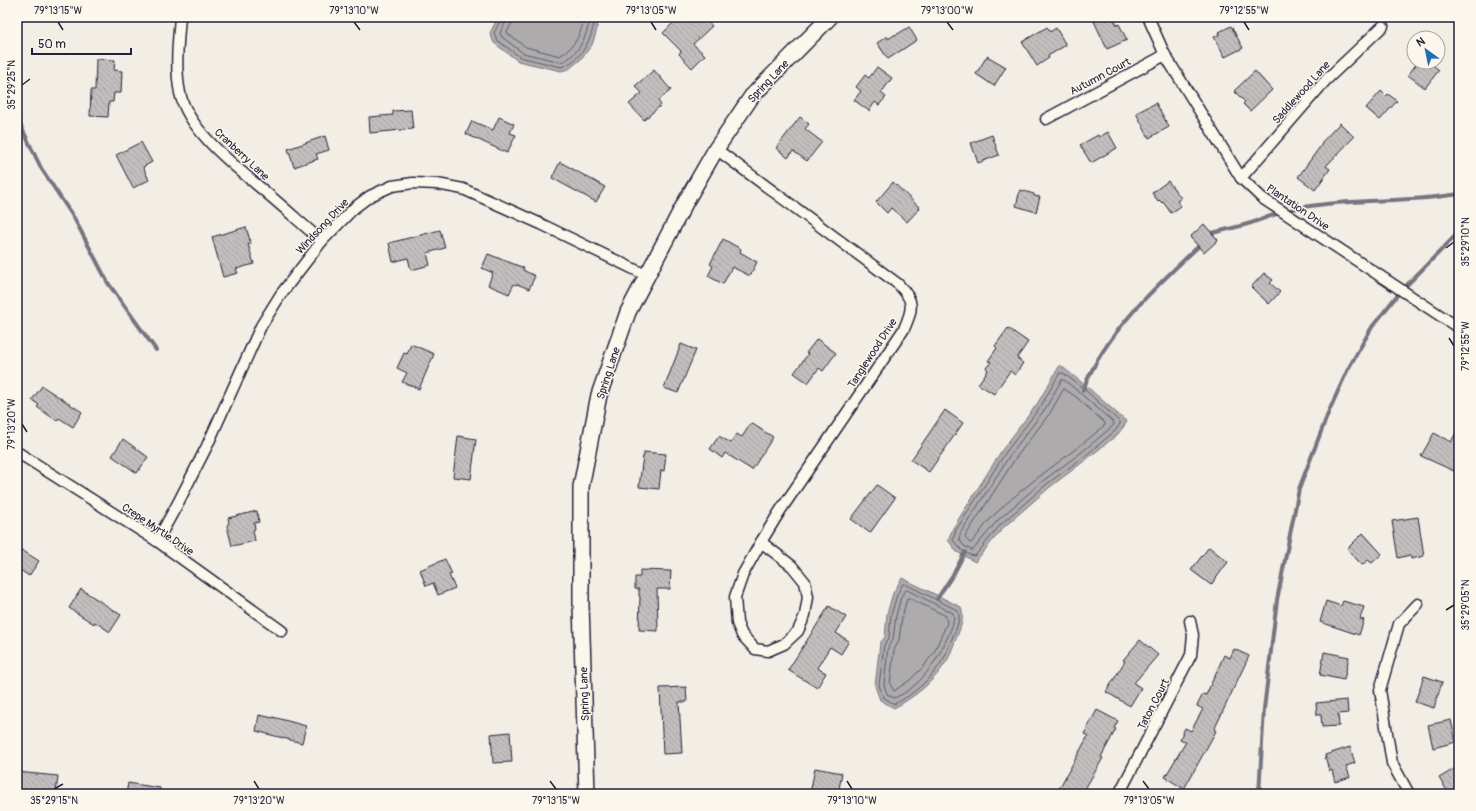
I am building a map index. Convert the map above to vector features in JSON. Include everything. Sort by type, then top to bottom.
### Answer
[{"type":"street","name":"Cranberry Lane","points":[[180,17],[180,93],[187,111],[202,132],[225,158],[322,241]]},
{"type":"street","name":"Spring Lane","points":[[587,794],[581,605],[581,487],[599,395],[628,312],[685,203],[716,149],[752,96],[830,17]]},
{"type":"street","name":"Plantation Drive","points":[[1148,17],[1165,55],[1241,178],[1262,198],[1459,328]]},
{"type":"street","name":"Saddlewood Lane","points":[[1241,178],[1326,80],[1384,26]]},
{"type":"street","name":"Autumn Court","points":[[1046,118],[1165,55]]},
{"type":"street","name":"Tanglewood Drive","points":[[716,149],[898,284],[908,294],[912,304],[910,316],[904,329],[780,511],[761,542],[743,574],[736,597],[737,623],[742,635],[755,649],[768,651],[784,644],[798,631],[805,615],[808,597],[805,582],[792,566],[761,542]]},
{"type":"street","name":"Windsong Drive","points":[[157,540],[207,446],[261,326],[280,294],[322,241],[354,208],[370,196],[392,186],[413,183],[437,184],[463,190],[541,224],[648,276]]},
{"type":"street","name":"Crepe Myrtle Drive","points":[[17,452],[157,540],[282,631]]},
{"type":"street","points":[[1409,794],[1392,763],[1380,690],[1399,624],[1418,604]]},
{"type":"street","name":"Taton Court","points":[[1119,794],[1191,655],[1193,634],[1190,621]]},
{"type":"water","points":[[498,17],[599,17],[592,45],[580,60],[569,69],[561,71],[518,61],[494,43],[490,33]]},
{"type":"water","points":[[1060,365],[1127,422],[1118,434],[1050,487],[1004,527],[975,562],[957,552],[948,540],[953,528],[1002,450],[1037,404]]},
{"type":"water","points":[[902,578],[961,607],[962,623],[948,659],[943,667],[924,688],[894,708],[880,700],[875,686],[880,643],[885,637],[887,614],[893,593]]},
{"type":"building","points":[[679,17],[704,17],[712,26],[693,44],[705,55],[692,68],[679,54],[681,51],[663,33]]},
{"type":"building","points":[[1092,17],[1113,17],[1117,25],[1119,24],[1127,40],[1107,49]]},
{"type":"building","points":[[1231,26],[1243,48],[1225,57],[1214,37],[1220,34],[1219,32]]},
{"type":"building","points":[[909,27],[917,40],[888,59],[877,43],[887,36],[888,39]]},
{"type":"building","points":[[1047,27],[1050,32],[1056,28],[1066,45],[1048,56],[1049,58],[1037,66],[1022,42]]},
{"type":"building","points":[[987,56],[1006,67],[994,86],[976,74]]},
{"type":"building","points":[[96,59],[115,60],[114,70],[122,71],[121,93],[114,93],[113,102],[109,102],[108,117],[90,116],[91,90],[95,90]]},
{"type":"building","points":[[877,67],[892,78],[881,93],[886,97],[879,105],[875,102],[869,111],[854,100],[861,91],[856,87],[865,75],[869,78]]},
{"type":"building","points":[[654,70],[671,90],[658,101],[661,105],[644,120],[629,104],[642,93],[635,86]]},
{"type":"building","points":[[1412,70],[1439,70],[1425,88],[1408,75]]},
{"type":"building","points":[[1255,71],[1272,90],[1250,111],[1243,104],[1245,102],[1234,91]]},
{"type":"building","points":[[1381,91],[1386,96],[1388,94],[1397,101],[1380,120],[1366,108]]},
{"type":"building","points":[[1156,103],[1169,127],[1149,138],[1136,113]]},
{"type":"building","points":[[411,110],[413,129],[370,133],[369,117],[393,115],[393,111]]},
{"type":"building","points":[[499,117],[514,124],[510,133],[516,135],[507,153],[466,134],[472,121],[493,130]]},
{"type":"building","points":[[800,117],[809,124],[805,129],[822,142],[807,161],[793,151],[788,158],[776,148]]},
{"type":"building","points":[[1340,123],[1354,137],[1326,166],[1330,169],[1315,190],[1298,177],[1322,144],[1321,143]]},
{"type":"building","points":[[1108,132],[1117,148],[1091,163],[1080,145],[1098,135],[1099,137]]},
{"type":"building","points":[[992,135],[999,155],[978,163],[971,143]]},
{"type":"building","points":[[325,136],[329,150],[316,154],[318,159],[294,167],[288,149]]},
{"type":"building","points":[[141,142],[152,162],[143,167],[149,180],[133,188],[116,155]]},
{"type":"building","points":[[560,162],[605,187],[596,202],[552,178]]},
{"type":"building","points":[[1168,181],[1181,198],[1177,201],[1181,206],[1171,213],[1163,202],[1158,201],[1152,193]]},
{"type":"building","points":[[893,182],[920,208],[907,222],[891,208],[887,213],[876,202]]},
{"type":"building","points":[[1020,190],[1040,197],[1036,212],[1016,206]]},
{"type":"building","points":[[1204,224],[1218,240],[1204,253],[1190,237]]},
{"type":"building","points":[[246,227],[251,244],[248,244],[254,264],[236,269],[238,273],[223,277],[212,237]]},
{"type":"building","points":[[440,230],[445,248],[427,253],[430,265],[411,270],[408,258],[393,262],[389,243]]},
{"type":"building","points":[[723,239],[741,249],[740,252],[757,262],[750,276],[732,267],[723,284],[708,276],[713,266],[710,264]]},
{"type":"building","points":[[488,254],[524,268],[523,270],[535,276],[529,289],[514,284],[509,294],[488,285],[493,273],[482,268]]},
{"type":"building","points":[[1264,273],[1273,280],[1270,283],[1280,292],[1269,304],[1251,287]]},
{"type":"building","points":[[1008,328],[1028,342],[1017,358],[1023,363],[1015,375],[1010,371],[994,394],[978,384],[988,370],[986,368],[991,362],[988,361],[997,348],[995,346]]},
{"type":"building","points":[[817,339],[836,353],[823,371],[819,368],[808,383],[794,373],[808,354],[806,353]]},
{"type":"building","points":[[411,344],[434,354],[419,389],[402,382],[407,373],[397,368],[404,353],[407,354]]},
{"type":"building","points":[[681,344],[696,350],[678,393],[664,388]]},
{"type":"building","points":[[42,386],[82,412],[73,427],[59,418],[57,421],[37,407],[39,405],[32,400]]},
{"type":"building","points":[[945,410],[963,423],[929,472],[911,460]]},
{"type":"building","points":[[751,423],[773,437],[752,470],[725,453],[722,458],[710,449],[719,436],[731,443],[737,434],[742,437]]},
{"type":"building","points":[[1459,427],[1459,461],[1454,471],[1421,456],[1434,433],[1451,442]]},
{"type":"building","points":[[458,436],[476,439],[471,479],[453,477]]},
{"type":"building","points":[[123,439],[148,457],[137,473],[112,456]]},
{"type":"building","points":[[644,452],[666,454],[664,471],[661,470],[659,489],[639,487]]},
{"type":"building","points":[[877,485],[895,498],[870,533],[851,519]]},
{"type":"building","points":[[257,511],[259,522],[254,523],[255,529],[253,530],[255,541],[232,546],[227,526],[229,522],[228,518]]},
{"type":"building","points":[[1418,517],[1424,556],[1411,559],[1410,555],[1398,558],[1392,521]]},
{"type":"building","points":[[1363,533],[1382,554],[1372,563],[1368,560],[1362,565],[1347,549]]},
{"type":"building","points":[[17,547],[39,561],[29,576],[17,568]]},
{"type":"building","points":[[1209,547],[1228,562],[1211,585],[1191,570]]},
{"type":"building","points":[[445,559],[452,574],[449,575],[455,588],[438,595],[433,583],[426,586],[420,570]]},
{"type":"building","points":[[640,570],[671,571],[670,589],[657,589],[658,631],[639,630],[640,596],[639,589],[635,589],[635,577],[640,577]]},
{"type":"building","points":[[81,589],[121,615],[110,632],[69,608]]},
{"type":"building","points":[[1326,601],[1341,606],[1343,601],[1364,607],[1360,619],[1364,620],[1359,635],[1320,622]]},
{"type":"building","points":[[829,606],[846,617],[836,633],[849,641],[841,654],[830,647],[817,668],[826,673],[817,688],[788,670]]},
{"type":"building","points":[[1140,640],[1158,655],[1134,683],[1141,688],[1130,706],[1106,692],[1125,661],[1123,660]]},
{"type":"building","points":[[1234,649],[1249,656],[1214,730],[1216,731],[1184,789],[1165,777],[1186,742],[1180,739],[1185,728],[1191,731],[1203,709],[1197,706],[1203,694],[1206,695],[1224,655],[1230,658]]},
{"type":"building","points":[[1324,652],[1349,657],[1344,680],[1320,675]]},
{"type":"building","points":[[1424,676],[1442,682],[1434,708],[1415,702]]},
{"type":"building","points":[[686,687],[687,702],[679,702],[682,753],[663,754],[660,688]]},
{"type":"building","points":[[1347,700],[1348,713],[1338,714],[1339,726],[1322,727],[1321,715],[1317,715],[1316,703]]},
{"type":"building","points":[[1097,710],[1118,721],[1114,728],[1116,729],[1101,757],[1103,758],[1082,794],[1056,794],[1088,736],[1084,734]]},
{"type":"building","points":[[259,715],[273,717],[306,726],[302,743],[256,731]]},
{"type":"building","points":[[1451,720],[1456,742],[1433,748],[1428,725]]},
{"type":"building","points":[[510,732],[512,762],[493,763],[491,734]]},
{"type":"building","points":[[1350,747],[1355,763],[1346,766],[1350,777],[1335,782],[1332,770],[1329,771],[1325,755]]},
{"type":"building","points":[[1459,766],[1459,790],[1449,794],[1439,778]]},
{"type":"building","points":[[815,768],[842,773],[838,794],[810,794]]},
{"type":"building","points":[[17,772],[58,776],[56,793],[47,792],[47,794],[22,794],[22,792],[17,791]]},
{"type":"building","points":[[128,783],[160,788],[160,794],[126,794]]},
{"type":"waterway","points":[[17,103],[19,122],[41,168],[74,218],[108,283],[156,350]]},
{"type":"waterway","points":[[1209,236],[1212,233],[1296,208],[1342,202],[1420,199],[1459,194]]},
{"type":"waterway","points":[[1259,794],[1264,709],[1277,600],[1299,489],[1329,411],[1348,369],[1372,327],[1399,293],[1459,232]]},
{"type":"waterway","points":[[1083,390],[1092,369],[1118,329],[1168,275],[1201,244]]},
{"type":"waterway","points":[[937,599],[954,573],[965,552]]}]
